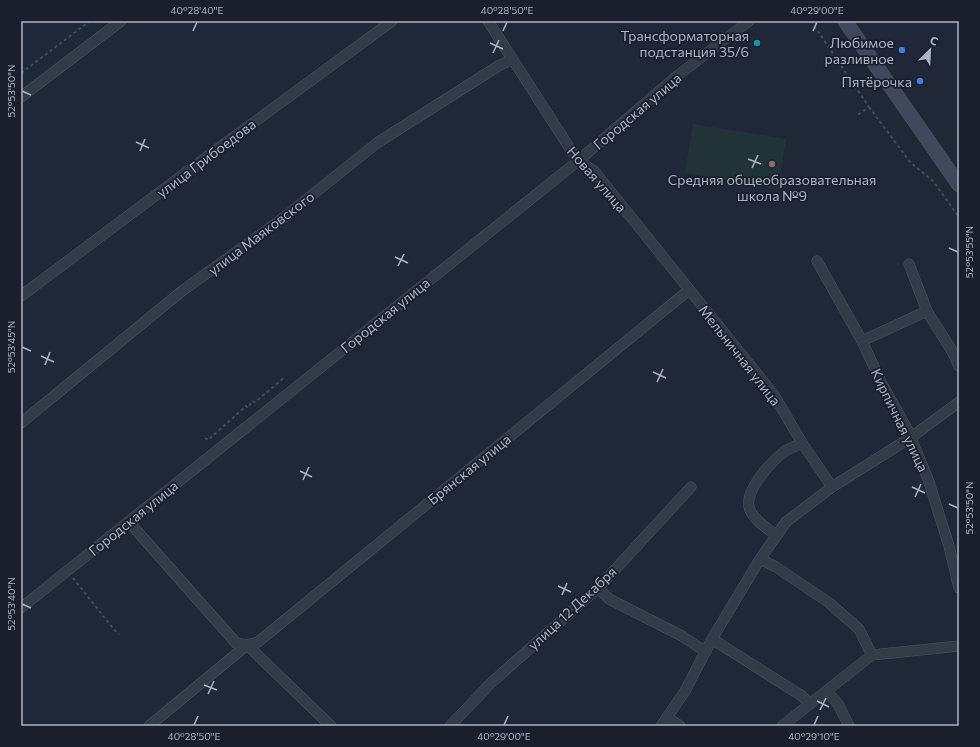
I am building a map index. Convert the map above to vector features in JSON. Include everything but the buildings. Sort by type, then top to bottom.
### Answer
[{"type":"main road","points":[[845,21],[959,185]]},
{"type":"street","points":[[21,97],[121,21]]},
{"type":"street","name":"улица Грибоедова","points":[[21,296],[392,21]]},
{"type":"street","name":"Новая улица","points":[[488,21],[578,160],[594,171],[689,290]]},
{"type":"street","name":"Городская улица","points":[[21,608],[578,160],[677,76],[749,21]]},
{"type":"street","name":"улица Маяковского","points":[[21,423],[182,291],[282,219],[377,142],[500,65],[512,60]]},
{"type":"street","name":"Кирпичная улица","points":[[817,261],[862,341],[882,384],[907,429],[928,480],[949,546],[959,588]]},
{"type":"street","points":[[909,264],[927,311],[952,351],[959,366]]},
{"type":"street","name":"Мельничная улица","points":[[689,290],[774,395],[802,443],[832,487]]},
{"type":"street","name":"Брянская улица","points":[[149,726],[247,645],[258,642],[689,290]]},
{"type":"street","points":[[862,341],[927,311]]},
{"type":"street","points":[[661,726],[685,691],[712,639],[760,559],[786,522],[832,487],[910,438],[959,402]]},
{"type":"street","points":[[776,535],[752,514],[748,503],[756,483],[770,465],[786,451],[802,443]]},
{"type":"street","name":"улица 12 Декабря","points":[[450,726],[491,683],[598,588],[691,487]]},
{"type":"street","points":[[129,522],[236,644],[247,645],[331,726]]},
{"type":"street","points":[[760,559],[776,567],[828,602],[859,629],[872,655]]},
{"type":"street","points":[[598,588],[609,599],[682,636],[706,652]]},
{"type":"street","points":[[712,639],[802,696],[810,704]]},
{"type":"street","points":[[782,726],[872,655],[959,646]]},
{"type":"street","points":[[827,691],[838,704],[849,726]]},
{"type":"street","points":[[667,717],[680,726]]},
{"type":"path","points":[[21,73],[90,21]]},
{"type":"path","points":[[812,21],[869,107],[910,162],[933,181],[959,217]]},
{"type":"path","points":[[856,116],[869,107]]},
{"type":"path","points":[[205,438],[208,440],[246,406],[248,408],[252,401],[255,402],[285,377]]},
{"type":"path","points":[[68,571],[119,634]]},
{"type":"shaded area","points":[[693,124],[786,139],[778,189],[685,173]]},
{"type":"place","name":"Трансформаторная подстанция 35/6","points":[[757,43]]},
{"type":"place","name":"Любимое разливное","points":[[902,50]]},
{"type":"place","name":"Пятёрочка","points":[[920,81]]},
{"type":"place","name":"Средняя общеобразовательная школа №9","points":[[772,164]]}]
